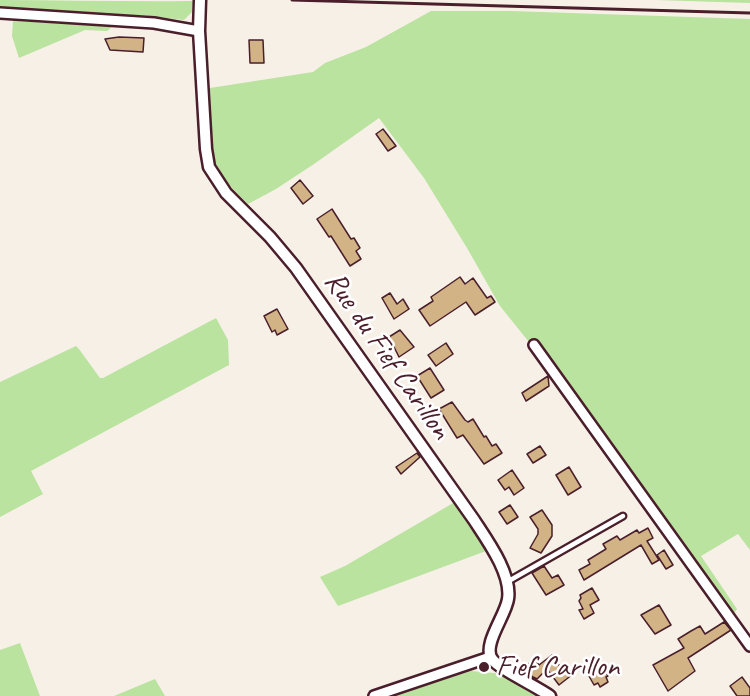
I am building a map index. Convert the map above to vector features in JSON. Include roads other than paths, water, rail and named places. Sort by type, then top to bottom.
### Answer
[{"type":"street","name":"Rue du Fief Carillon","points":[[200,0],[199,26],[206,149],[213,176],[234,202],[281,249],[302,276],[474,520],[493,551],[507,582],[508,598],[504,614],[489,646],[490,657]]},
{"type":"street","points":[[0,13],[199,26]]},
{"type":"street","points":[[534,345],[750,646]]},
{"type":"street","points":[[374,696],[490,657],[497,664],[550,696]]},
{"type":"lane","points":[[507,582],[623,516]]},
{"type":"railway","points":[[292,0],[750,13]]},
{"type":"place","name":"Fief Carillon","points":[[484,667]]}]
